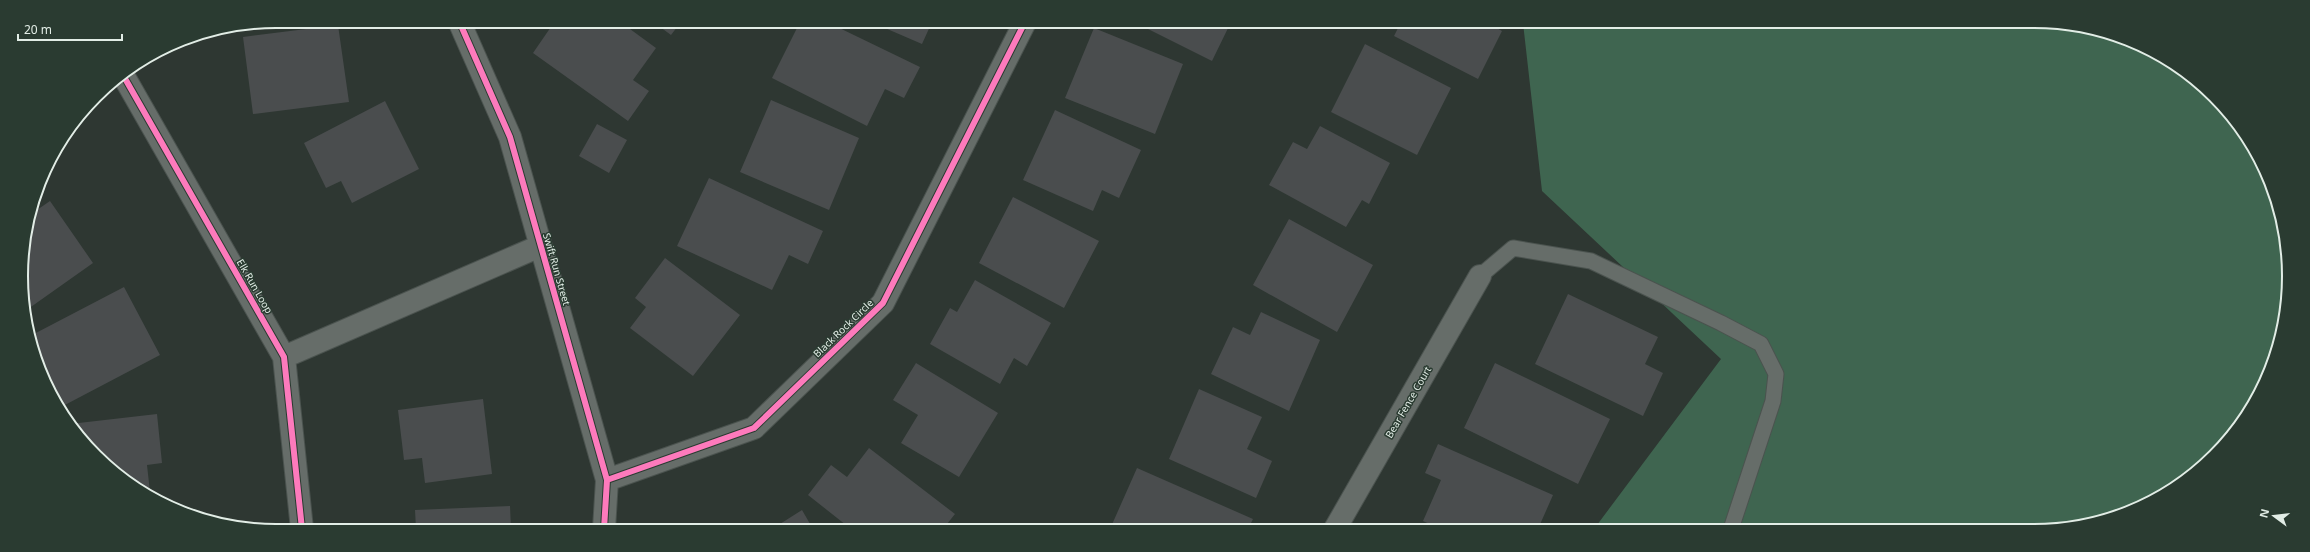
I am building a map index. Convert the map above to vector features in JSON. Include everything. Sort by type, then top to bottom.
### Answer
[{"type":"street","name":"Swift Run Street","points":[[462,28],[510,137],[607,480],[604,524]]},
{"type":"street","name":"Black Rock Circle","points":[[607,480],[754,428],[883,303],[1022,28]]},
{"type":"street","name":"Elk Run Loop","points":[[125,79],[284,357],[301,524]]},
{"type":"street","points":[[284,357],[540,246]]},
{"type":"street","name":"Bear Fence Court","points":[[1338,524],[1480,276]]},
{"type":"lane","points":[[1480,276],[1513,248],[1591,261],[1721,323],[1761,344],[1776,374],[1773,401],[1733,524]]},
{"type":"green space","points":[[1524,28],[2034,28],[2066,30],[2098,36],[2114,41],[2158,61],[2185,79],[2198,90],[2231,125],[2249,152],[2256,166],[2274,212],[2280,244],[2282,276],[2280,308],[2274,340],[2263,371],[2249,400],[2231,427],[2198,462],[2185,473],[2158,491],[2114,511],[2098,516],[2066,522],[2034,524],[1598,524],[1721,359],[1542,191]]},
{"type":"building","points":[[314,28],[338,28],[349,102],[253,114],[243,37]]},
{"type":"building","points":[[550,28],[629,28],[656,48],[633,80],[649,91],[628,121],[533,53]]},
{"type":"building","points":[[662,28],[676,28],[671,35]]},
{"type":"building","points":[[797,28],[839,28],[920,67],[904,98],[885,89],[867,126],[772,78]]},
{"type":"building","points":[[885,28],[929,28],[922,44]]},
{"type":"building","points":[[1094,28],[1183,64],[1155,134],[1065,98]]},
{"type":"building","points":[[1146,28],[1228,28],[1212,61]]},
{"type":"building","points":[[1398,28],[1497,28],[1502,31],[1478,79],[1394,36]]},
{"type":"building","points":[[1365,44],[1451,88],[1417,155],[1331,112]]},
{"type":"building","points":[[771,100],[859,138],[829,210],[740,172]]},
{"type":"building","points":[[385,101],[419,169],[352,203],[341,181],[326,188],[304,143]]},
{"type":"building","points":[[1055,110],[1141,150],[1119,198],[1102,190],[1093,211],[1023,180]]},
{"type":"building","points":[[597,124],[627,140],[609,173],[579,156]]},
{"type":"building","points":[[1320,126],[1390,163],[1369,204],[1362,200],[1346,227],[1269,185],[1293,142],[1307,149]]},
{"type":"building","points":[[709,178],[823,231],[808,264],[789,255],[772,290],[677,246]]},
{"type":"building","points":[[1013,197],[1099,241],[1064,308],[979,263]]},
{"type":"building","points":[[50,201],[93,263],[30,308],[28,276],[30,244],[37,210]]},
{"type":"building","points":[[1289,219],[1373,265],[1337,332],[1253,285]]},
{"type":"building","points":[[665,258],[740,315],[693,376],[630,328],[646,307],[635,298]]},
{"type":"building","points":[[975,280],[1051,323],[1027,366],[1014,358],[1000,384],[930,344],[950,308],[957,312]]},
{"type":"building","points":[[124,287],[160,355],[64,405],[47,371],[35,334]]},
{"type":"building","points":[[1568,294],[1658,337],[1645,364],[1663,373],[1643,416],[1535,364]]},
{"type":"building","points":[[1261,312],[1320,340],[1289,411],[1211,374],[1233,327],[1250,335]]},
{"type":"building","points":[[916,363],[998,413],[959,477],[901,443],[918,415],[893,400]]},
{"type":"building","points":[[1495,363],[1610,419],[1578,484],[1464,428]]},
{"type":"building","points":[[1199,389],[1262,417],[1247,449],[1272,461],[1256,498],[1169,459]]},
{"type":"building","points":[[483,399],[492,474],[425,483],[422,458],[404,460],[398,410]]},
{"type":"building","points":[[157,414],[162,463],[147,465],[150,490],[125,473],[112,462],[90,440],[76,423]]},
{"type":"building","points":[[1438,444],[1553,495],[1540,524],[1429,524],[1423,521],[1441,480],[1425,473]]},
{"type":"building","points":[[869,448],[955,514],[947,524],[845,524],[808,495],[831,465],[847,477]]},
{"type":"building","points":[[1137,468],[1253,519],[1250,524],[1112,524]]},
{"type":"building","points":[[510,506],[511,524],[416,524],[415,510]]},
{"type":"building","points":[[802,510],[810,524],[780,524]]},
{"type":"cycle path","points":[[462,28],[510,137],[607,480],[604,524]]},
{"type":"cycle path","points":[[607,480],[754,428],[883,303],[1022,28]]},
{"type":"cycle path","points":[[125,79],[284,357],[301,524]]}]
